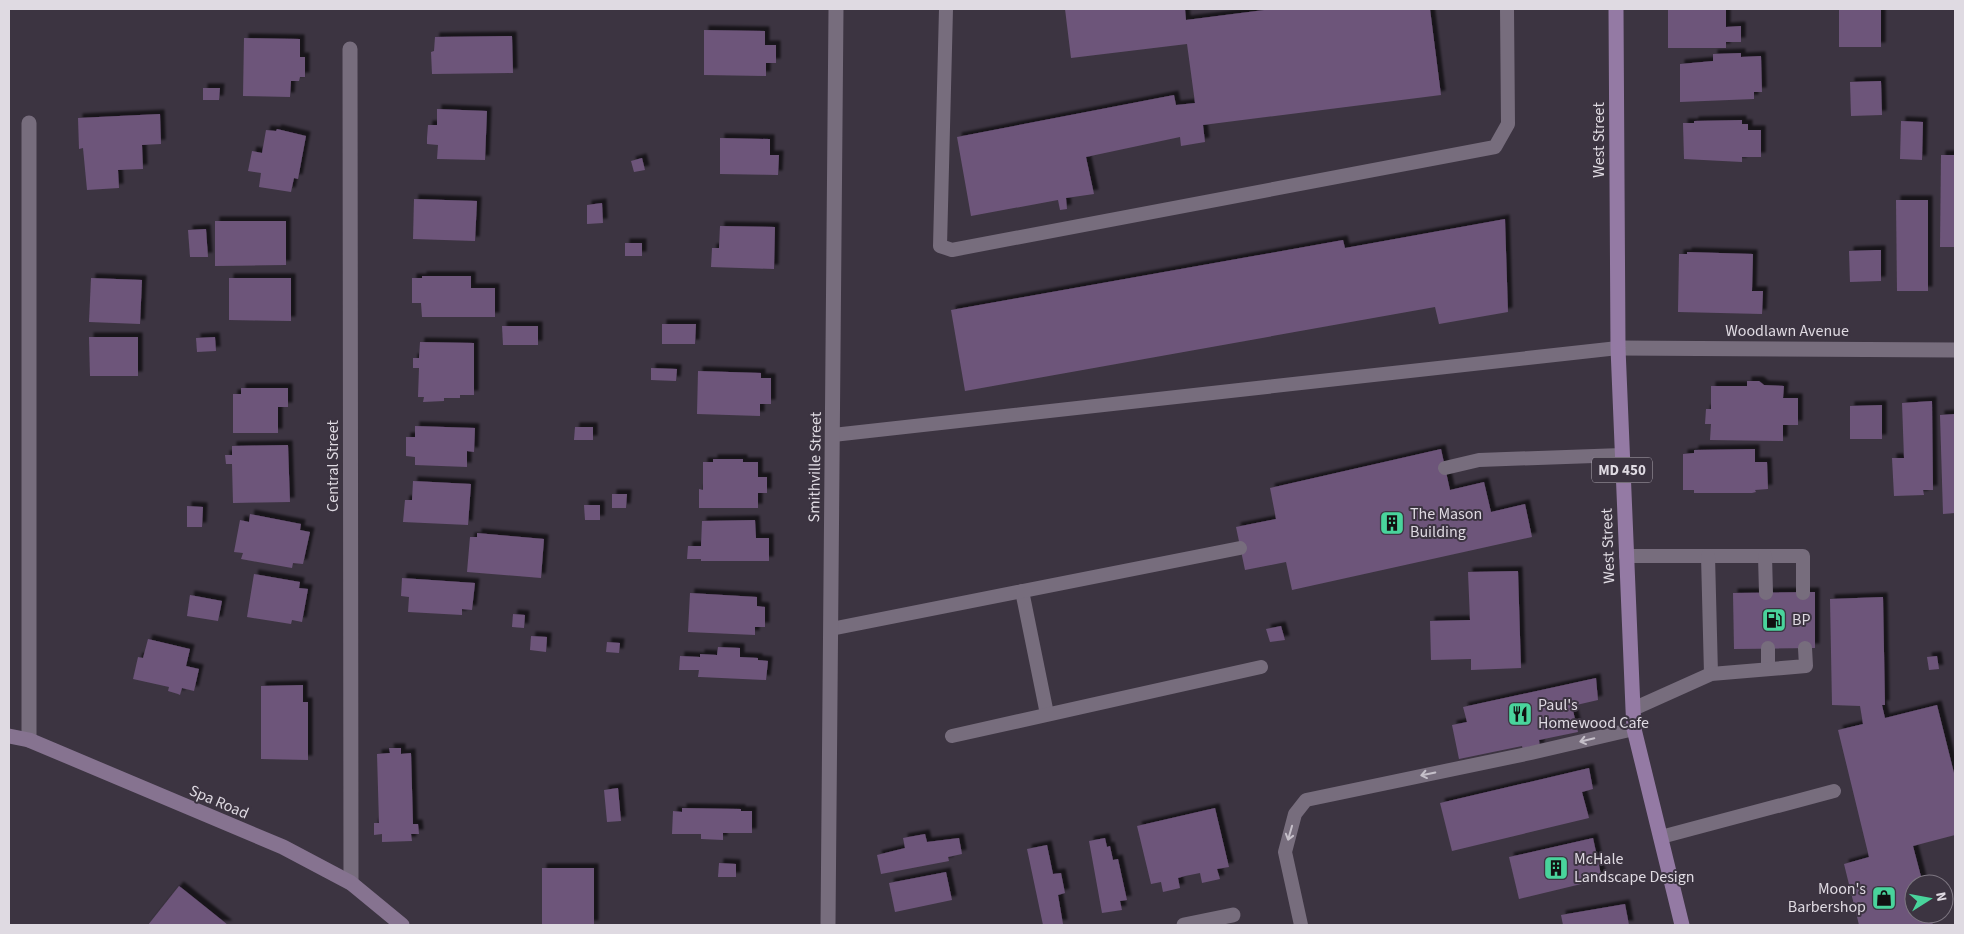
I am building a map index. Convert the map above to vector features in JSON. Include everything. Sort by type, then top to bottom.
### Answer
[{"type":"main road","name":"West Street","points":[[1616,9],[1618,348],[1634,729],[1682,925]]},
{"type":"main road","name":"Spa Road","points":[[9,736],[28,740],[283,848],[351,883],[402,925]]},
{"type":"street","name":"Smithville Street","points":[[828,925],[836,9]]},
{"type":"street","name":"Central Street","points":[[350,49],[351,883]]},
{"type":"street","points":[[28,123],[28,740]]},
{"type":"street","name":"Woodlawn Avenue","points":[[1618,348],[1955,350]]},
{"type":"street","points":[[1184,925],[1233,915]]},
{"type":"lane","points":[[946,9],[940,246],[952,250],[1495,147],[1508,124],[1507,9]]},
{"type":"lane","points":[[833,435],[1618,348]]},
{"type":"lane","points":[[1445,468],[1480,460],[1622,455]]},
{"type":"lane","points":[[831,629],[1240,548]]},
{"type":"lane","points":[[1626,556],[1803,556],[1803,593]]},
{"type":"lane","points":[[1708,556],[1711,674]]},
{"type":"lane","points":[[1765,556],[1766,593]]},
{"type":"lane","points":[[1022,591],[1047,714]]},
{"type":"lane","points":[[1768,648],[1768,668]]},
{"type":"lane","points":[[1633,709],[1711,674],[1806,666],[1805,648]]},
{"type":"lane","points":[[952,736],[1261,667]]},
{"type":"lane","points":[[1301,925],[1284,852],[1295,814],[1306,800],[1531,753],[1634,729]]},
{"type":"lane","points":[[1661,837],[1834,791]]},
{"type":"building","points":[[1065,9],[1185,9],[1186,20],[1272,9],[1430,9],[1441,95],[1203,125],[1205,142],[1181,146],[1180,137],[1086,157],[1094,194],[1066,198],[1067,209],[1060,210],[1058,200],[971,216],[957,137],[1174,95],[1176,105],[1195,103],[1187,44],[1071,58]]},
{"type":"building","points":[[1668,9],[1726,9],[1726,27],[1741,26],[1741,42],[1726,42],[1726,48],[1668,48]]},
{"type":"building","points":[[1839,9],[1881,9],[1881,47],[1839,47]]},
{"type":"building","points":[[704,30],[765,31],[765,45],[776,45],[776,63],[766,63],[766,76],[704,75]]},
{"type":"building","points":[[512,36],[513,73],[432,74],[431,52],[434,51],[435,37]]},
{"type":"building","points":[[244,38],[300,39],[300,57],[305,57],[305,77],[300,77],[299,81],[291,81],[290,97],[243,96]]},
{"type":"building","points":[[1741,53],[1741,57],[1761,56],[1762,92],[1754,92],[1754,99],[1680,102],[1680,64],[1713,61],[1713,54]]},
{"type":"building","points":[[1881,81],[1882,115],[1851,116],[1850,82]]},
{"type":"building","points":[[203,88],[220,88],[219,100],[203,100]]},
{"type":"building","points":[[437,109],[487,111],[485,160],[437,159],[438,145],[427,144],[427,138],[428,125],[437,125]]},
{"type":"building","points":[[160,114],[161,144],[142,145],[143,169],[118,170],[119,188],[87,190],[83,148],[79,149],[78,118]]},
{"type":"building","points":[[1742,120],[1742,124],[1748,124],[1748,130],[1761,130],[1761,157],[1742,157],[1742,162],[1684,159],[1683,123]]},
{"type":"building","points":[[1901,121],[1923,122],[1922,160],[1900,159]]},
{"type":"building","points":[[277,129],[306,136],[298,179],[294,178],[291,192],[259,187],[261,173],[248,171],[252,151],[262,153],[266,130],[276,131]]},
{"type":"building","points":[[720,138],[770,139],[770,155],[779,155],[778,175],[720,174]]},
{"type":"building","points":[[1941,155],[1955,155],[1955,247],[1940,247]]},
{"type":"building","points":[[642,158],[645,170],[634,172],[631,161]]},
{"type":"building","points":[[414,199],[477,201],[475,241],[413,239]]},
{"type":"building","points":[[1896,200],[1928,200],[1928,291],[1897,291]]},
{"type":"building","points":[[602,203],[603,223],[587,224],[587,205]]},
{"type":"building","points":[[1505,219],[1508,312],[1439,324],[1435,307],[965,391],[951,310],[1343,240],[1345,248]]},
{"type":"building","points":[[215,221],[286,221],[286,265],[215,266]]},
{"type":"building","points":[[720,226],[775,227],[774,269],[711,267],[712,248],[719,248]]},
{"type":"building","points":[[206,229],[208,257],[190,257],[188,230]]},
{"type":"building","points":[[625,243],[642,243],[642,256],[625,256]]},
{"type":"building","points":[[1881,250],[1881,281],[1850,282],[1849,251]]},
{"type":"building","points":[[1687,252],[1753,254],[1752,291],[1763,291],[1762,314],[1678,312],[1679,254],[1687,254]]},
{"type":"building","points":[[422,276],[471,276],[471,288],[495,288],[495,317],[422,317],[421,303],[412,303],[412,278],[422,278]]},
{"type":"building","points":[[91,278],[142,280],[140,324],[89,322]]},
{"type":"building","points":[[229,278],[291,278],[291,321],[229,320]]},
{"type":"building","points":[[662,324],[696,324],[695,344],[662,344]]},
{"type":"building","points":[[502,326],[538,326],[538,345],[503,345]]},
{"type":"building","points":[[89,337],[138,337],[138,376],[90,376]]},
{"type":"building","points":[[215,337],[216,351],[197,352],[196,338]]},
{"type":"building","points":[[420,342],[474,343],[474,395],[460,395],[460,398],[444,398],[444,401],[423,402],[424,397],[418,397],[419,368],[413,368],[413,358],[419,358]]},
{"type":"building","points":[[651,368],[677,369],[676,381],[651,380]]},
{"type":"building","points":[[698,371],[761,373],[761,378],[771,378],[771,404],[760,404],[760,416],[697,414]]},
{"type":"building","points":[[1747,381],[1759,381],[1764,385],[1784,386],[1783,398],[1798,398],[1798,425],[1783,425],[1783,441],[1710,440],[1711,424],[1705,424],[1706,409],[1711,409],[1711,386],[1747,386]]},
{"type":"building","points":[[241,388],[288,388],[288,407],[278,407],[278,433],[233,433],[233,394],[241,394]]},
{"type":"building","points":[[1932,401],[1933,490],[1923,490],[1924,495],[1894,496],[1892,458],[1904,458],[1902,403]]},
{"type":"building","points":[[1882,405],[1882,439],[1850,439],[1850,406]]},
{"type":"building","points":[[1955,414],[1955,513],[1943,514],[1940,415]]},
{"type":"building","points":[[415,426],[475,428],[474,452],[467,451],[467,467],[415,465],[415,457],[406,456],[406,437],[415,437]]},
{"type":"building","points":[[575,427],[593,427],[593,440],[574,440]]},
{"type":"building","points":[[288,445],[290,502],[233,503],[232,464],[226,464],[225,455],[232,455],[232,446]]},
{"type":"building","name":"The Mason Building","points":[[1441,449],[1450,490],[1484,482],[1491,512],[1525,504],[1532,537],[1292,590],[1286,562],[1245,570],[1236,527],[1276,519],[1270,488]]},
{"type":"building","points":[[1755,449],[1755,462],[1767,462],[1768,489],[1755,490],[1756,492],[1752,493],[1694,493],[1694,490],[1683,490],[1683,454],[1694,453],[1694,450]]},
{"type":"building","points":[[713,459],[743,459],[743,462],[758,462],[758,477],[767,477],[767,493],[758,493],[758,508],[699,508],[699,489],[703,490],[703,462],[713,462]]},
{"type":"building","points":[[413,481],[471,484],[468,525],[403,522],[405,500],[412,500]]},
{"type":"building","points":[[612,494],[627,494],[626,508],[612,508]]},
{"type":"building","points":[[584,505],[600,505],[600,520],[585,520]]},
{"type":"building","points":[[187,506],[203,507],[202,527],[187,527]]},
{"type":"building","points":[[250,514],[301,524],[300,530],[310,532],[303,564],[293,563],[292,568],[241,559],[243,553],[234,552],[240,520],[249,522]]},
{"type":"building","points":[[755,520],[756,538],[769,538],[769,561],[701,561],[701,559],[687,559],[688,546],[701,546],[702,521]]},
{"type":"building","points":[[477,533],[544,539],[541,578],[467,572],[470,537],[477,537]]},
{"type":"building","points":[[1518,571],[1521,668],[1471,670],[1471,659],[1431,660],[1430,621],[1470,620],[1468,572]]},
{"type":"building","points":[[254,574],[300,582],[299,588],[308,589],[302,622],[292,620],[291,624],[247,617]]},
{"type":"building","points":[[402,578],[475,583],[472,610],[462,609],[462,615],[408,612],[409,597],[401,596]]},
{"type":"building","name":"BP","points":[[1815,592],[1815,648],[1734,649],[1733,593]]},
{"type":"building","points":[[690,593],[757,597],[757,606],[765,607],[765,627],[755,627],[755,635],[688,632]]},
{"type":"building","points":[[190,595],[222,601],[218,621],[187,616]]},
{"type":"building","points":[[1883,597],[1885,705],[1882,705],[1885,718],[1937,705],[1955,777],[1955,835],[1913,846],[1920,874],[1904,874],[1904,924],[1933,925],[1859,925],[1844,864],[1869,857],[1838,730],[1863,724],[1860,706],[1832,705],[1830,599]]},
{"type":"building","points":[[513,614],[525,615],[524,628],[512,627]]},
{"type":"building","points":[[1281,626],[1285,640],[1270,642],[1266,629]]},
{"type":"building","points":[[531,636],[547,637],[546,652],[530,650]]},
{"type":"building","points":[[148,639],[190,649],[186,666],[199,669],[194,691],[182,688],[180,695],[168,691],[169,687],[133,679],[138,657],[143,658]]},
{"type":"building","points":[[607,642],[620,643],[619,653],[606,652]]},
{"type":"building","points":[[718,647],[740,648],[740,657],[758,658],[758,660],[768,661],[766,680],[698,677],[699,670],[679,670],[680,656],[700,657],[700,654],[717,655]]},
{"type":"building","points":[[1937,656],[1939,669],[1929,670],[1927,657]]},
{"type":"building","name":"Paul's Homewood Cafe","points":[[1596,678],[1598,700],[1572,706],[1578,732],[1539,740],[1540,747],[1523,750],[1522,746],[1459,759],[1452,725],[1467,722],[1463,707]]},
{"type":"building","points":[[303,685],[303,702],[308,702],[308,760],[261,759],[261,686]]},
{"type":"building","points":[[389,748],[401,748],[401,754],[411,753],[413,824],[418,824],[419,834],[411,834],[412,841],[382,842],[382,834],[374,835],[374,823],[379,823],[377,754],[390,753]]},
{"type":"building","points":[[1589,768],[1593,789],[1582,792],[1589,818],[1452,851],[1440,803]]},
{"type":"building","points":[[618,788],[621,821],[607,822],[604,790]]},
{"type":"building","points":[[682,808],[741,809],[741,811],[752,811],[752,833],[723,833],[723,840],[701,839],[701,834],[672,834],[673,811],[682,812]]},
{"type":"building","points":[[1215,808],[1229,867],[1217,869],[1220,879],[1202,883],[1200,873],[1185,876],[1178,878],[1180,888],[1163,892],[1161,882],[1151,884],[1137,826]]},
{"type":"building","points":[[925,834],[927,842],[959,838],[962,854],[948,857],[949,861],[881,874],[877,855],[905,848],[903,838]]},
{"type":"building","points":[[1105,838],[1107,847],[1110,846],[1113,860],[1118,859],[1127,900],[1120,901],[1122,910],[1102,913],[1089,841]]},
{"type":"building","name":"McHale Landscape Design","points":[[1593,838],[1602,879],[1519,899],[1509,857]]},
{"type":"building","points":[[1047,845],[1053,874],[1061,873],[1065,893],[1058,895],[1063,924],[1043,925],[1027,849]]},
{"type":"building","points":[[719,863],[736,864],[736,877],[718,877]]},
{"type":"building","points":[[542,868],[594,868],[594,925],[542,925]]},
{"type":"building","points":[[946,872],[952,900],[895,912],[889,883]]},
{"type":"building","points":[[179,886],[183,889],[228,925],[148,925]]},
{"type":"building","points":[[1625,904],[1629,925],[1563,925],[1561,915]]},
{"type":"place","name":"The Mason Building","points":[[1392,523]]},
{"type":"place","name":"BP","points":[[1774,620]]},
{"type":"place","name":"Paul's Homewood Cafe","points":[[1520,714]]},
{"type":"place","name":"McHale Landscape Design","points":[[1556,868]]},
{"type":"place","name":"Moon's Barbershop","points":[[1884,898]]}]
